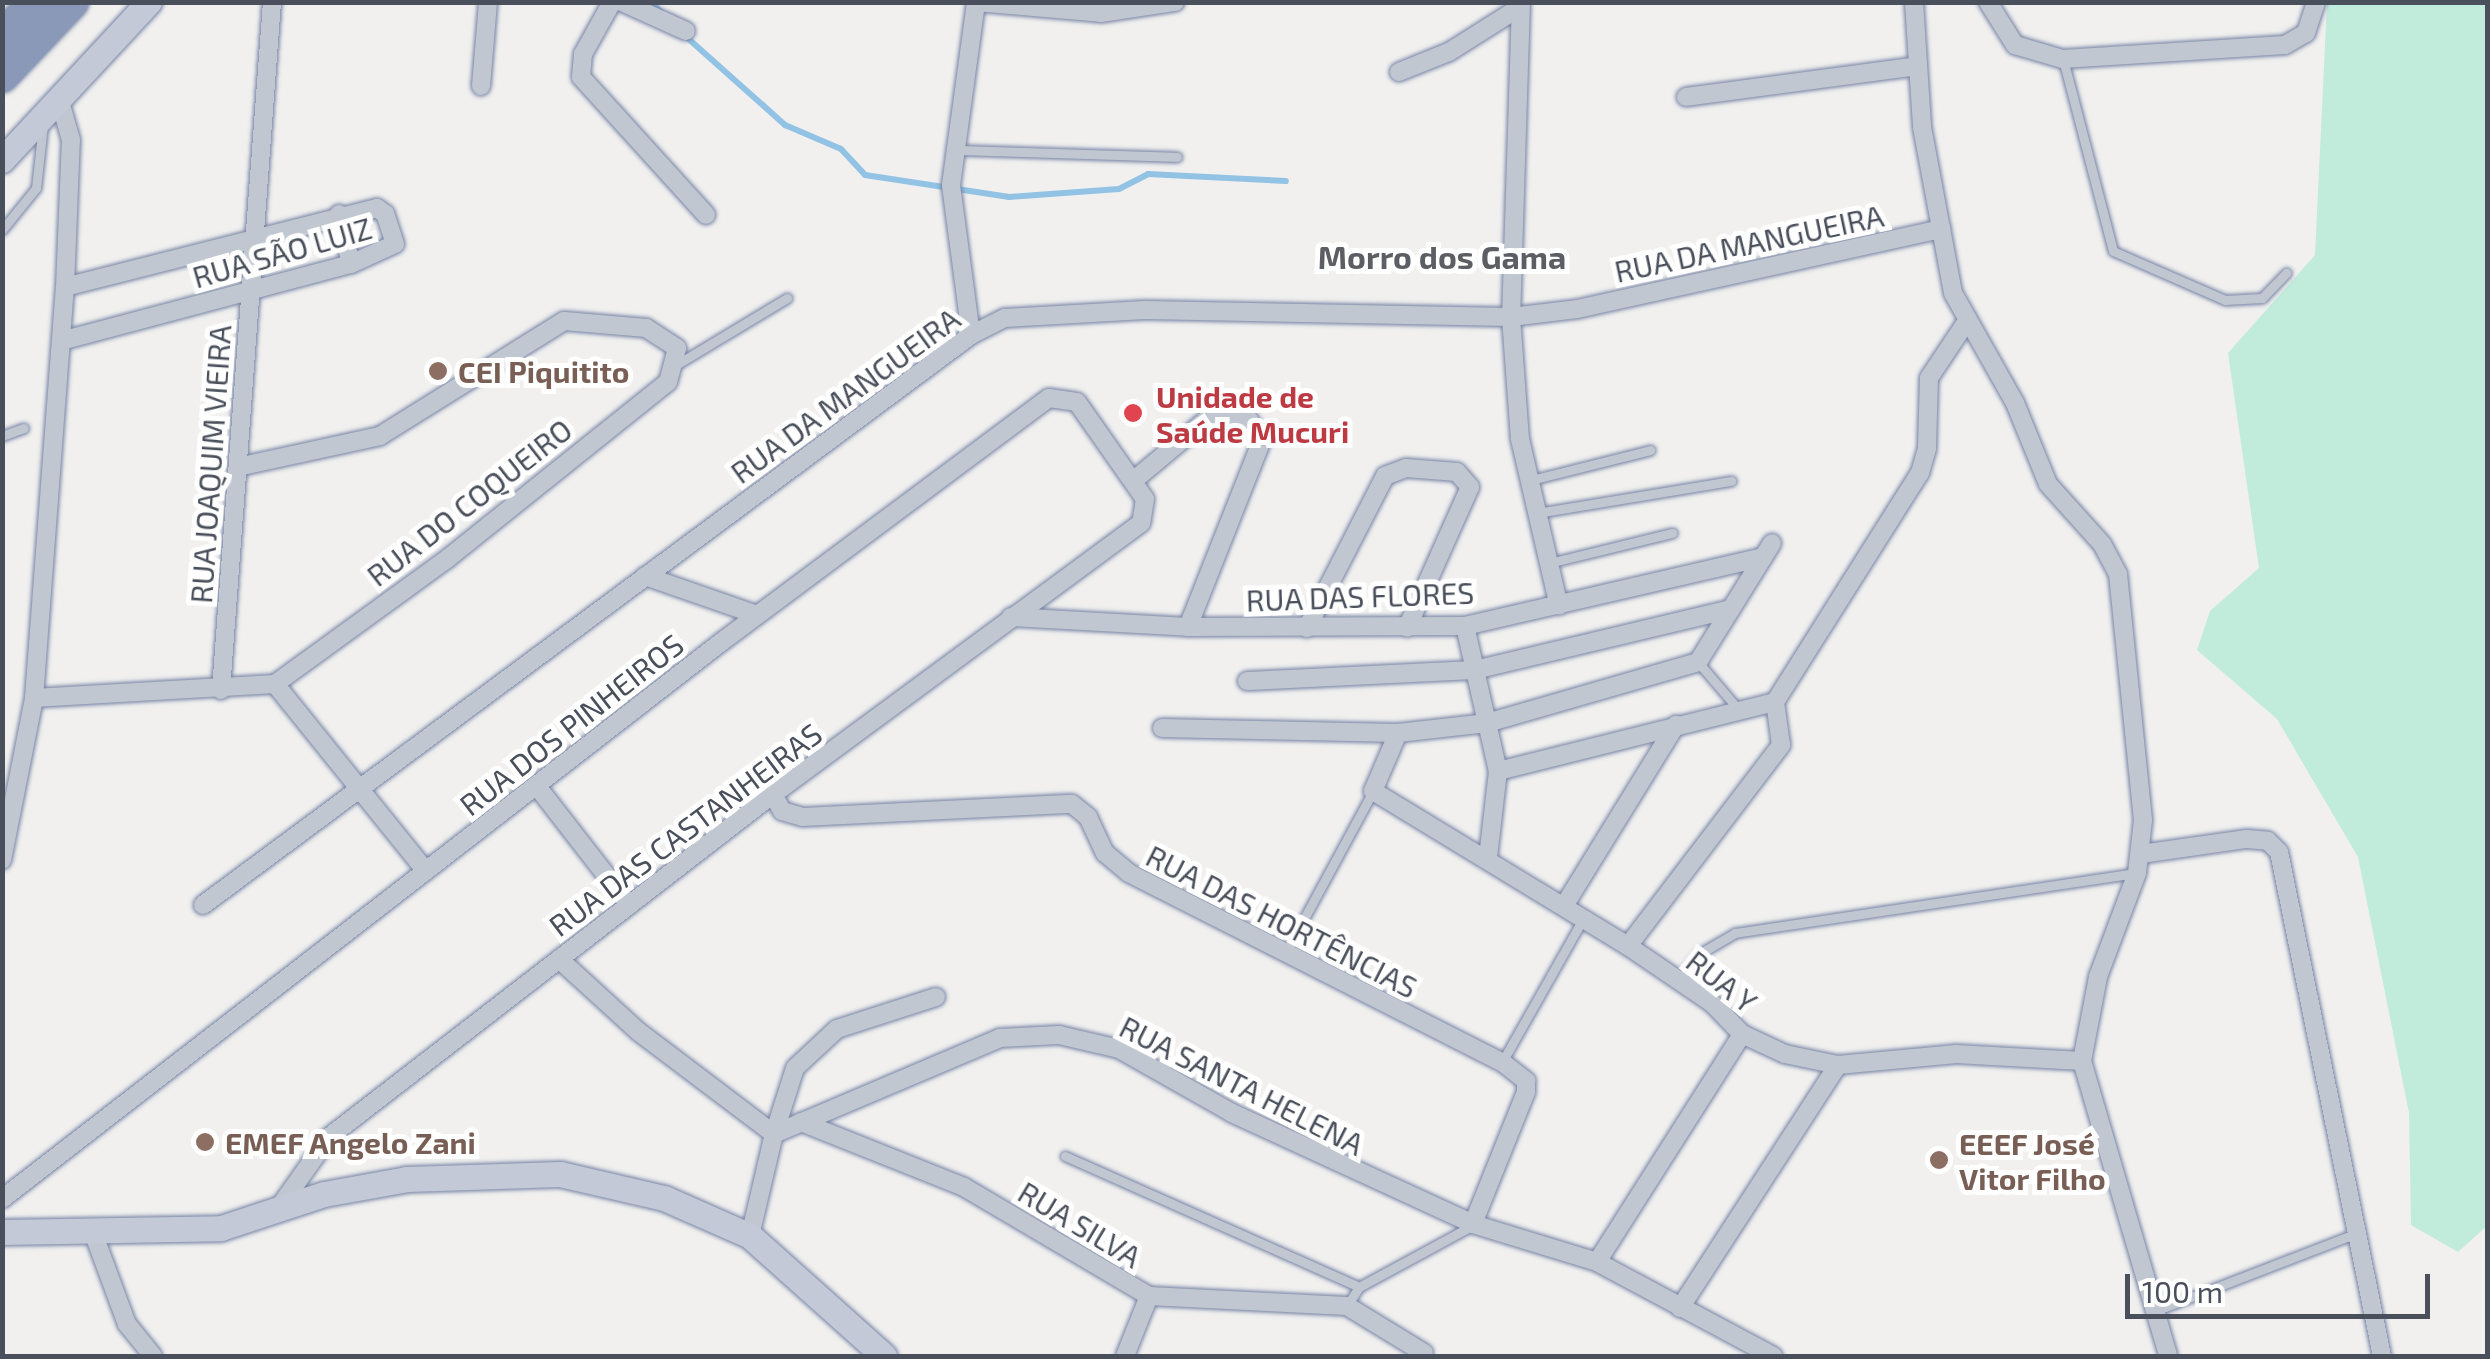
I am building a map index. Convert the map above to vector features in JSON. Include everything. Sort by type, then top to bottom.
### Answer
[{"type":"highway","points":[[2,37],[36,2]]},
{"type":"highway","points":[[2,76],[72,2]]},
{"type":"street","points":[[2,160],[149,2]]},
{"type":"street","name":"RUA JOAQUIM VIEIRA","points":[[222,690],[272,2]]},
{"type":"street","points":[[480,86],[488,2]]},
{"type":"street","points":[[612,2],[583,54],[581,77],[706,215]]},
{"type":"street","points":[[622,2],[686,31]]},
{"type":"street","points":[[971,335],[951,185],[976,2],[1101,13],[1176,2]]},
{"type":"street","points":[[1914,2],[1918,66],[1953,292],[2015,403],[2048,484],[2102,544],[2118,574],[2143,820],[2139,863],[2098,977],[2082,1061],[2152,1312],[2168,1356]]},
{"type":"street","points":[[1988,2],[2015,46],[2063,59],[2285,46],[2306,33],[2316,2]]},
{"type":"street","points":[[1399,72],[1449,52],[1519,6]]},
{"type":"street","points":[[1519,6],[1511,317],[1520,439],[1559,606]]},
{"type":"street","points":[[1686,96],[1918,66]]},
{"type":"street","points":[[2,860],[34,698],[66,287],[71,140],[52,110]]},
{"type":"street","name":"RUA SÃO LUIZ","points":[[61,341],[351,264],[395,244],[382,209],[339,214],[66,287]]},
{"type":"street","points":[[339,214],[351,264]]},
{"type":"street","name":"RUA DA MANGUEIRA","points":[[203,905],[360,782],[971,335],[1005,318],[1145,310],[1511,317],[1577,309],[1941,229]]},
{"type":"street","name":"RUA DO COQUEIRO","points":[[238,467],[380,436],[564,321],[646,328],[677,348],[668,382],[447,559],[274,684]]},
{"type":"street","points":[[1628,946],[1781,744],[1776,702],[1920,473],[1932,367],[1967,321]]},
{"type":"street","name":"RUA DOS PINHEIROS","points":[[2,1200],[758,615],[1050,398],[1078,402],[1133,481],[1146,514]]},
{"type":"street","points":[[1133,481],[1197,421],[1213,414],[1249,420],[1262,440],[1261,458],[1188,627]]},
{"type":"street","points":[[1307,628],[1394,468],[1467,478],[1470,487],[1407,628]]},
{"type":"street","name":"RUA DAS CASTANHEIRAS","points":[[278,1209],[329,1136],[773,794],[1146,514]]},
{"type":"street","name":"RUA DAS FLORES","points":[[1012,617],[1188,627],[1464,626],[1559,606],[1768,550],[1731,610]]},
{"type":"street","points":[[644,576],[758,615]]},
{"type":"street","points":[[1162,728],[1398,733],[1487,723],[1698,662],[1731,610]]},
{"type":"street","points":[[1247,681],[1475,670],[1731,610]]},
{"type":"street","points":[[1464,626],[1498,772],[1488,858]]},
{"type":"street","points":[[34,698],[274,684],[360,782],[426,871]]},
{"type":"street","points":[[1498,772],[1776,702]]},
{"type":"street","points":[[1564,906],[1676,725]]},
{"type":"street","points":[[1373,791],[1398,733]]},
{"type":"street","points":[[536,786],[628,905]]},
{"type":"street","name":"RUA Y","points":[[1373,791],[1628,946],[1678,980],[1742,1034],[1786,1054],[1838,1065],[1956,1054],[2082,1061]]},
{"type":"street","name":"RUA DAS HORTÊNCIAS","points":[[773,794],[782,811],[803,817],[1072,804],[1088,817],[1116,864],[1502,1062]]},
{"type":"street","points":[[2139,863],[2268,841],[2278,852],[2352,1235],[2382,1356]]},
{"type":"street","points":[[560,958],[639,1032],[774,1134]]},
{"type":"street","points":[[750,1236],[774,1134],[795,1068],[837,1029],[936,997]]},
{"type":"street","points":[[1597,1262],[1742,1034]]},
{"type":"street","name":"RUA SANTA HELENA","points":[[774,1134],[1000,1038],[1060,1035],[1119,1049],[1232,1113],[1473,1224],[1597,1262],[1773,1356]]},
{"type":"street","points":[[1473,1224],[1526,1092],[1526,1081],[1502,1062]]},
{"type":"street","points":[[1680,1308],[1838,1065]]},
{"type":"street","name":"RUA SILVA","points":[[801,1122],[976,1194],[1149,1296],[1347,1306],[1424,1353]]},
{"type":"street","points":[[2,1232],[94,1235],[222,1228],[278,1209],[407,1179],[560,1174],[664,1198],[750,1236],[884,1356]]},
{"type":"street","points":[[94,1235],[128,1324],[153,1356]]},
{"type":"street","points":[[1125,1356],[1149,1296]]},
{"type":"lane","points":[[2063,59],[2113,251],[2225,300],[2262,298],[2286,273]]},
{"type":"lane","points":[[2,230],[36,188],[52,110]]},
{"type":"lane","points":[[956,150],[1177,157]]},
{"type":"lane","points":[[672,368],[788,298]]},
{"type":"lane","points":[[2,436],[24,428]]},
{"type":"lane","points":[[1531,480],[1650,450]]},
{"type":"lane","points":[[1538,513],[1732,481]]},
{"type":"lane","points":[[1549,563],[1672,533]]},
{"type":"lane","points":[[1698,662],[1739,710]]},
{"type":"lane","points":[[1285,954],[1373,791]]},
{"type":"lane","points":[[1678,980],[1699,954],[1735,933],[2139,863]]},
{"type":"lane","points":[[1502,1062],[1583,919]]},
{"type":"lane","points":[[1065,1156],[1359,1287]]},
{"type":"lane","points":[[1347,1306],[1359,1287],[1473,1224]]},
{"type":"lane","points":[[2152,1312],[2352,1235]]},
{"type":"green space","points":[[2327,3],[2487,3],[2488,1225],[2458,1252],[2411,1225],[2409,1113],[2358,857],[2277,719],[2197,650],[2210,611],[2259,568],[2228,353],[2315,255]]},
{"type":"waterway","points":[[651,2],[663,14]]},
{"type":"waterway","points":[[683,34],[785,125],[841,149],[865,175],[1009,197],[1119,189],[1148,174],[1286,181]]},
{"type":"place","name":"CEI Piquitito","points":[[438,371]]},
{"type":"place","name":"Unidade de Saúde Mucuri","points":[[1133,413]]},
{"type":"place","name":"EMEF Angelo Zani","points":[[205,1142]]},
{"type":"place","name":"EEEF José Vitor Filho","points":[[1939,1160]]},
{"type":"district","name":"Morro dos Gama","points":[[1442,256]]}]
